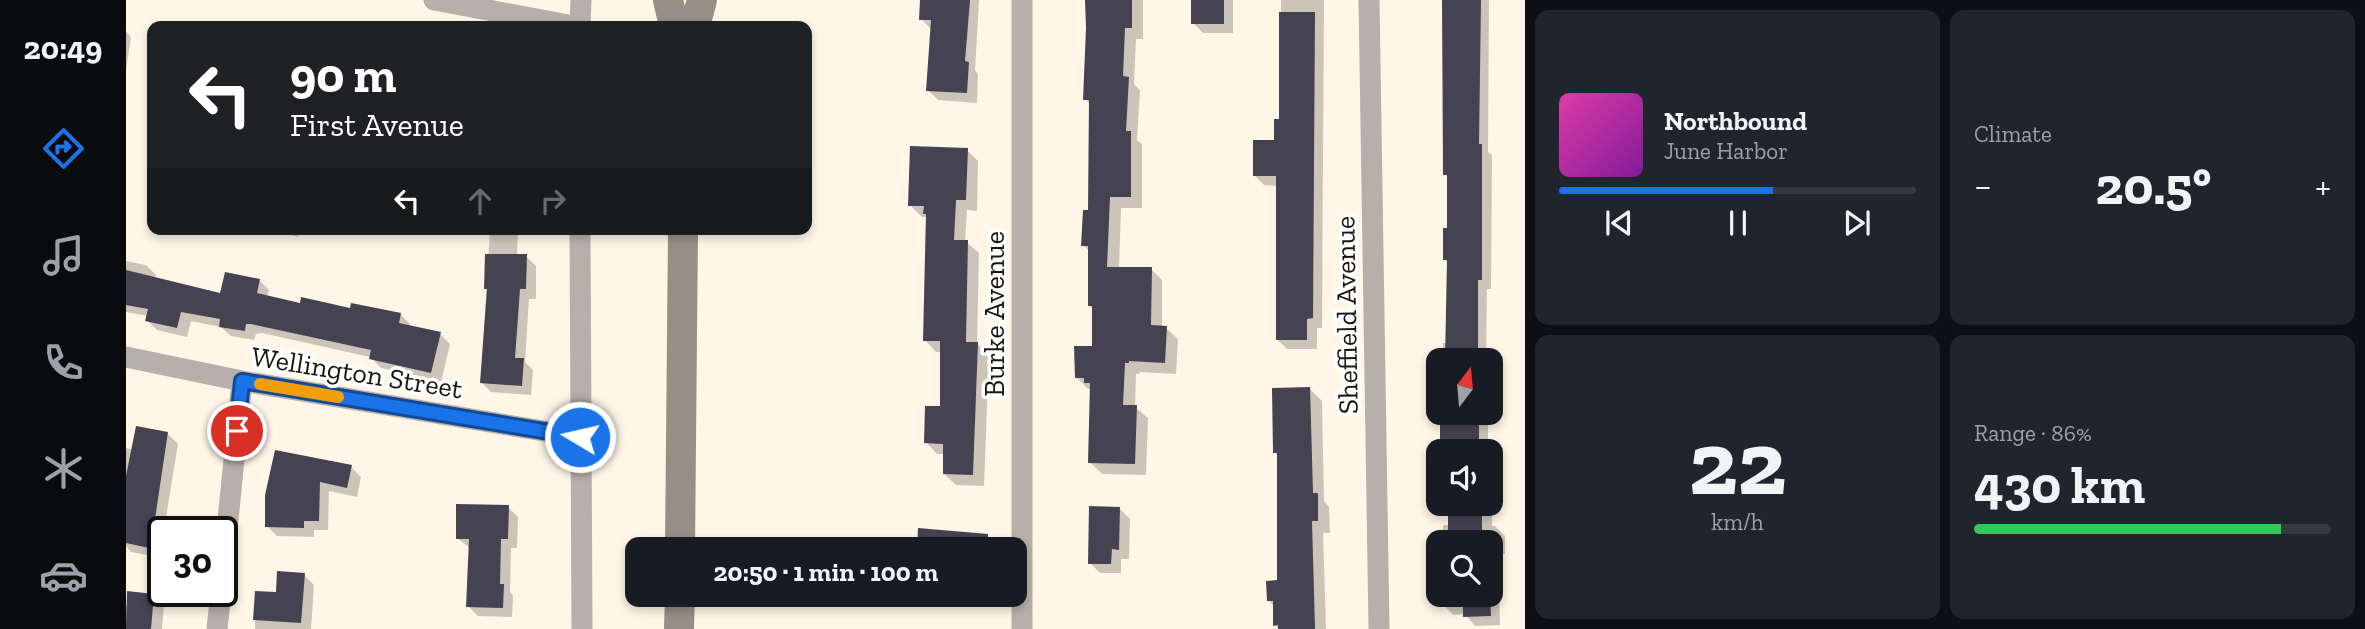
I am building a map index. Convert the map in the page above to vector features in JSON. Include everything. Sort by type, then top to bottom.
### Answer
[{"type":"main road","points":[[668,0],[673,21]]},
{"type":"main road","points":[[696,21],[702,0]]},
{"type":"main road","points":[[680,537],[682,235]]},
{"type":"main road","points":[[679,629],[680,607]]},
{"type":"street","points":[[434,0],[547,21]]},
{"type":"street","points":[[580,0],[580,21]]},
{"type":"street","name":"Burke Avenue","points":[[1022,0],[1022,629]]},
{"type":"street","name":"Sheffield Avenue","points":[[1369,0],[1379,629]]},
{"type":"street","points":[[580,235],[583,629]]},
{"type":"street","name":"Wellington Street","points":[[126,358],[242,381],[580,437]]},
{"type":"street","points":[[228,516],[242,381]]},
{"type":"street","points":[[217,629],[219,607]]},
{"type":"building","points":[[920,0],[970,0],[965,61],[969,62],[967,93],[926,91],[931,20],[919,20]]},
{"type":"building","points":[[1085,0],[1132,0],[1132,28],[1125,28],[1123,76],[1129,77],[1126,131],[1131,131],[1131,197],[1110,197],[1107,267],[1152,267],[1151,325],[1167,326],[1165,363],[1125,363],[1123,405],[1137,405],[1135,464],[1088,463],[1090,383],[1084,383],[1084,378],[1075,378],[1074,346],[1092,346],[1092,306],[1088,306],[1088,246],[1081,246],[1083,210],[1088,210],[1089,100],[1083,100]]},
{"type":"building","points":[[1191,0],[1224,0],[1224,24],[1191,24]]},
{"type":"building","points":[[1442,0],[1481,0],[1479,144],[1482,144],[1482,280],[1478,280],[1478,348],[1445,348],[1447,260],[1443,260],[1443,228],[1447,228],[1447,175],[1443,175]]},
{"type":"building","points":[[1279,12],[1315,12],[1313,318],[1307,319],[1307,340],[1276,340],[1276,176],[1253,176],[1253,140],[1274,140],[1274,119],[1279,119]]},
{"type":"building","points":[[910,146],[968,148],[966,200],[956,200],[954,240],[968,240],[966,342],[978,342],[973,475],[943,474],[943,444],[924,443],[925,406],[940,406],[940,341],[923,341],[926,214],[923,214],[924,206],[908,206]]},
{"type":"building","points":[[485,254],[527,254],[526,289],[520,289],[515,358],[524,358],[522,386],[480,383],[487,289],[484,289]]},
{"type":"building","points":[[126,270],[220,293],[225,272],[260,279],[257,293],[300,303],[301,297],[350,308],[351,303],[401,313],[399,323],[441,332],[431,373],[369,359],[371,350],[251,324],[246,324],[245,331],[219,327],[220,319],[181,312],[177,328],[145,321],[148,309],[126,305]]},
{"type":"building","points":[[1310,387],[1313,493],[1318,493],[1318,521],[1312,521],[1315,629],[1278,629],[1278,625],[1273,626],[1273,601],[1267,601],[1266,581],[1277,580],[1277,453],[1273,453],[1272,388]]},
{"type":"building","points":[[1440,425],[1479,425],[1479,439],[1440,439]]},
{"type":"building","points":[[136,426],[168,432],[155,516],[147,516],[147,548],[126,543],[126,476]]},
{"type":"building","points":[[275,450],[352,465],[347,488],[320,482],[319,521],[304,521],[304,528],[265,527],[265,495]]},
{"type":"building","points":[[456,504],[509,505],[508,539],[501,539],[500,584],[504,584],[503,608],[466,607],[469,539],[456,539]]},
{"type":"building","points":[[1089,506],[1120,507],[1119,550],[1112,549],[1111,564],[1088,564]]},
{"type":"building","points":[[1448,516],[1482,516],[1482,530],[1448,530]]},
{"type":"building","points":[[918,528],[988,534],[988,537],[918,537]]},
{"type":"building","points":[[277,571],[305,573],[301,623],[253,620],[255,591],[276,592]]},
{"type":"building","points":[[127,591],[147,593],[147,607],[153,607],[151,629],[126,629]]},
{"type":"building","points":[[1463,607],[1491,607],[1491,616],[1463,617]]},
{"type":"slow traffic","points":[[260,384],[338,397]]},
{"type":"route","points":[[237,431],[242,381],[580,437]]}]
